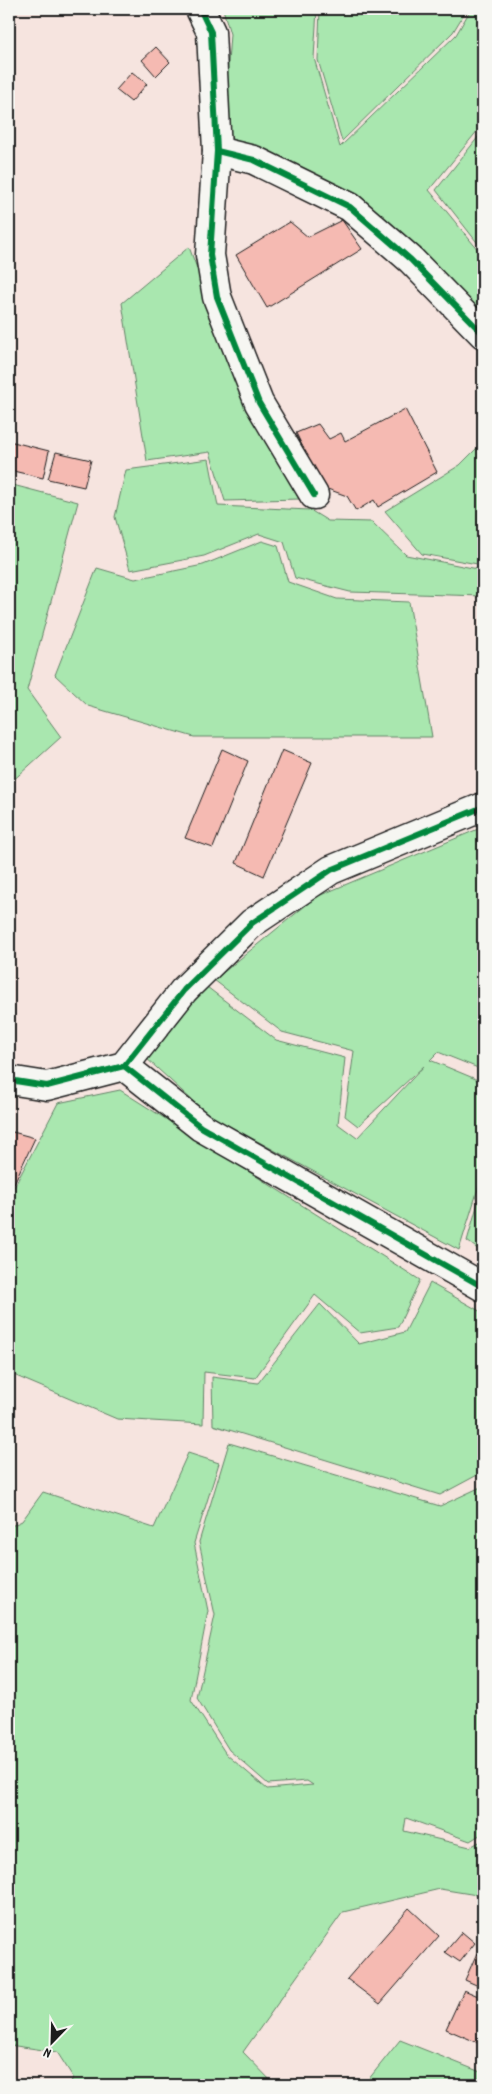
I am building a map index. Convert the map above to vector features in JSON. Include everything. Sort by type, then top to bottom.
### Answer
[{"type":"street","points":[[200,9],[211,32],[216,151],[210,255],[217,297],[259,404],[314,495]]},
{"type":"street","points":[[216,151],[254,160],[350,207],[411,260],[483,334]]},
{"type":"street","points":[[9,1080],[47,1086],[124,1066],[184,990],[252,923],[330,870],[483,807]]},
{"type":"street","points":[[124,1066],[201,1127],[483,1287]]},
{"type":"green space","points":[[223,9],[317,9],[314,58],[340,147],[456,35],[471,9],[483,9],[483,124],[429,190],[483,256],[483,323],[415,256],[234,149],[225,109],[230,34]]},
{"type":"green space","points":[[320,9],[467,9],[453,32],[342,141],[318,60]]},
{"type":"green space","points":[[483,131],[483,250],[436,190]]},
{"type":"green space","points":[[189,247],[237,375],[265,438],[299,499],[225,501],[210,452],[147,461],[122,303]]},
{"type":"green space","points":[[483,442],[483,565],[422,554],[385,511],[460,465]]},
{"type":"green space","points":[[209,459],[218,506],[310,510],[328,521],[372,522],[406,555],[483,570],[483,596],[350,592],[295,578],[284,542],[259,534],[204,556],[130,570],[115,517],[126,470]]},
{"type":"green space","points":[[9,484],[78,502],[27,690],[61,737],[9,784]]},
{"type":"green space","points":[[262,541],[278,546],[288,582],[337,599],[409,602],[432,737],[194,737],[88,706],[55,675],[97,568],[135,579],[203,565]]},
{"type":"green space","points":[[483,827],[483,1070],[438,1052],[430,1060],[483,1082],[483,1173],[459,1250],[207,1114],[145,1057],[207,987],[276,1040],[345,1058],[338,1124],[357,1138],[424,1066],[358,1126],[345,1116],[354,1051],[282,1032],[214,980],[316,897]]},
{"type":"green space","points":[[120,1090],[420,1280],[398,1327],[360,1333],[315,1295],[255,1378],[204,1372],[203,1424],[117,1419],[9,1373],[9,1197],[58,1103]]},
{"type":"green space","points":[[483,1185],[483,1253],[467,1241]]},
{"type":"green space","points":[[430,1283],[483,1313],[483,1472],[440,1495],[213,1425],[212,1377],[258,1383],[320,1304],[359,1344],[405,1332]]},
{"type":"green space","points":[[229,1443],[440,1506],[483,1486],[483,1833],[470,1841],[406,1818],[404,1831],[470,1847],[483,1840],[483,1896],[440,1889],[343,1912],[243,2052],[275,2085],[70,2085],[73,2077],[57,2052],[9,2045],[9,1527],[22,1521],[43,1492],[154,1528],[188,1453],[219,1463],[194,1543],[208,1611],[191,1700],[226,1754],[267,1789],[313,1785],[307,1781],[268,1784],[229,1750],[197,1698],[215,1615],[199,1542]]},
{"type":"green space","points":[[400,2040],[483,2073],[483,2085],[364,2085]]},
{"type":"building","points":[[156,47],[170,62],[156,76],[142,60]]},
{"type":"building","points":[[132,72],[147,84],[131,102],[116,90]]},
{"type":"building","points":[[342,220],[362,249],[267,308],[236,255],[290,222],[308,237]]},
{"type":"building","points":[[405,409],[437,472],[378,507],[374,500],[356,511],[347,496],[322,487],[296,433],[318,424],[329,439],[341,433],[345,441]]},
{"type":"building","points":[[9,441],[49,451],[43,478],[9,470]]},
{"type":"building","points":[[56,452],[91,460],[84,487],[48,479]]},
{"type":"building","points":[[222,749],[248,761],[213,848],[185,838]]},
{"type":"building","points":[[282,750],[312,763],[264,876],[236,863]]},
{"type":"building","points":[[9,1131],[35,1138],[9,1194]]},
{"type":"building","points":[[409,1908],[439,1936],[380,2004],[347,1979]]},
{"type":"building","points":[[462,1932],[475,1943],[460,1962],[445,1952]]},
{"type":"building","points":[[477,1953],[483,1956],[483,1988],[465,1980]]},
{"type":"building","points":[[464,1990],[483,1998],[483,2045],[446,2029]]},
{"type":"cycle path","points":[[200,9],[211,32],[217,151],[210,255],[217,297],[259,403],[314,495]]},
{"type":"cycle path","points":[[217,151],[254,160],[350,207],[411,260],[483,334]]},
{"type":"cycle path","points":[[9,1080],[47,1086],[124,1066],[184,990],[252,923],[331,870],[483,807]]},
{"type":"cycle path","points":[[124,1066],[201,1127],[483,1287]]}]
